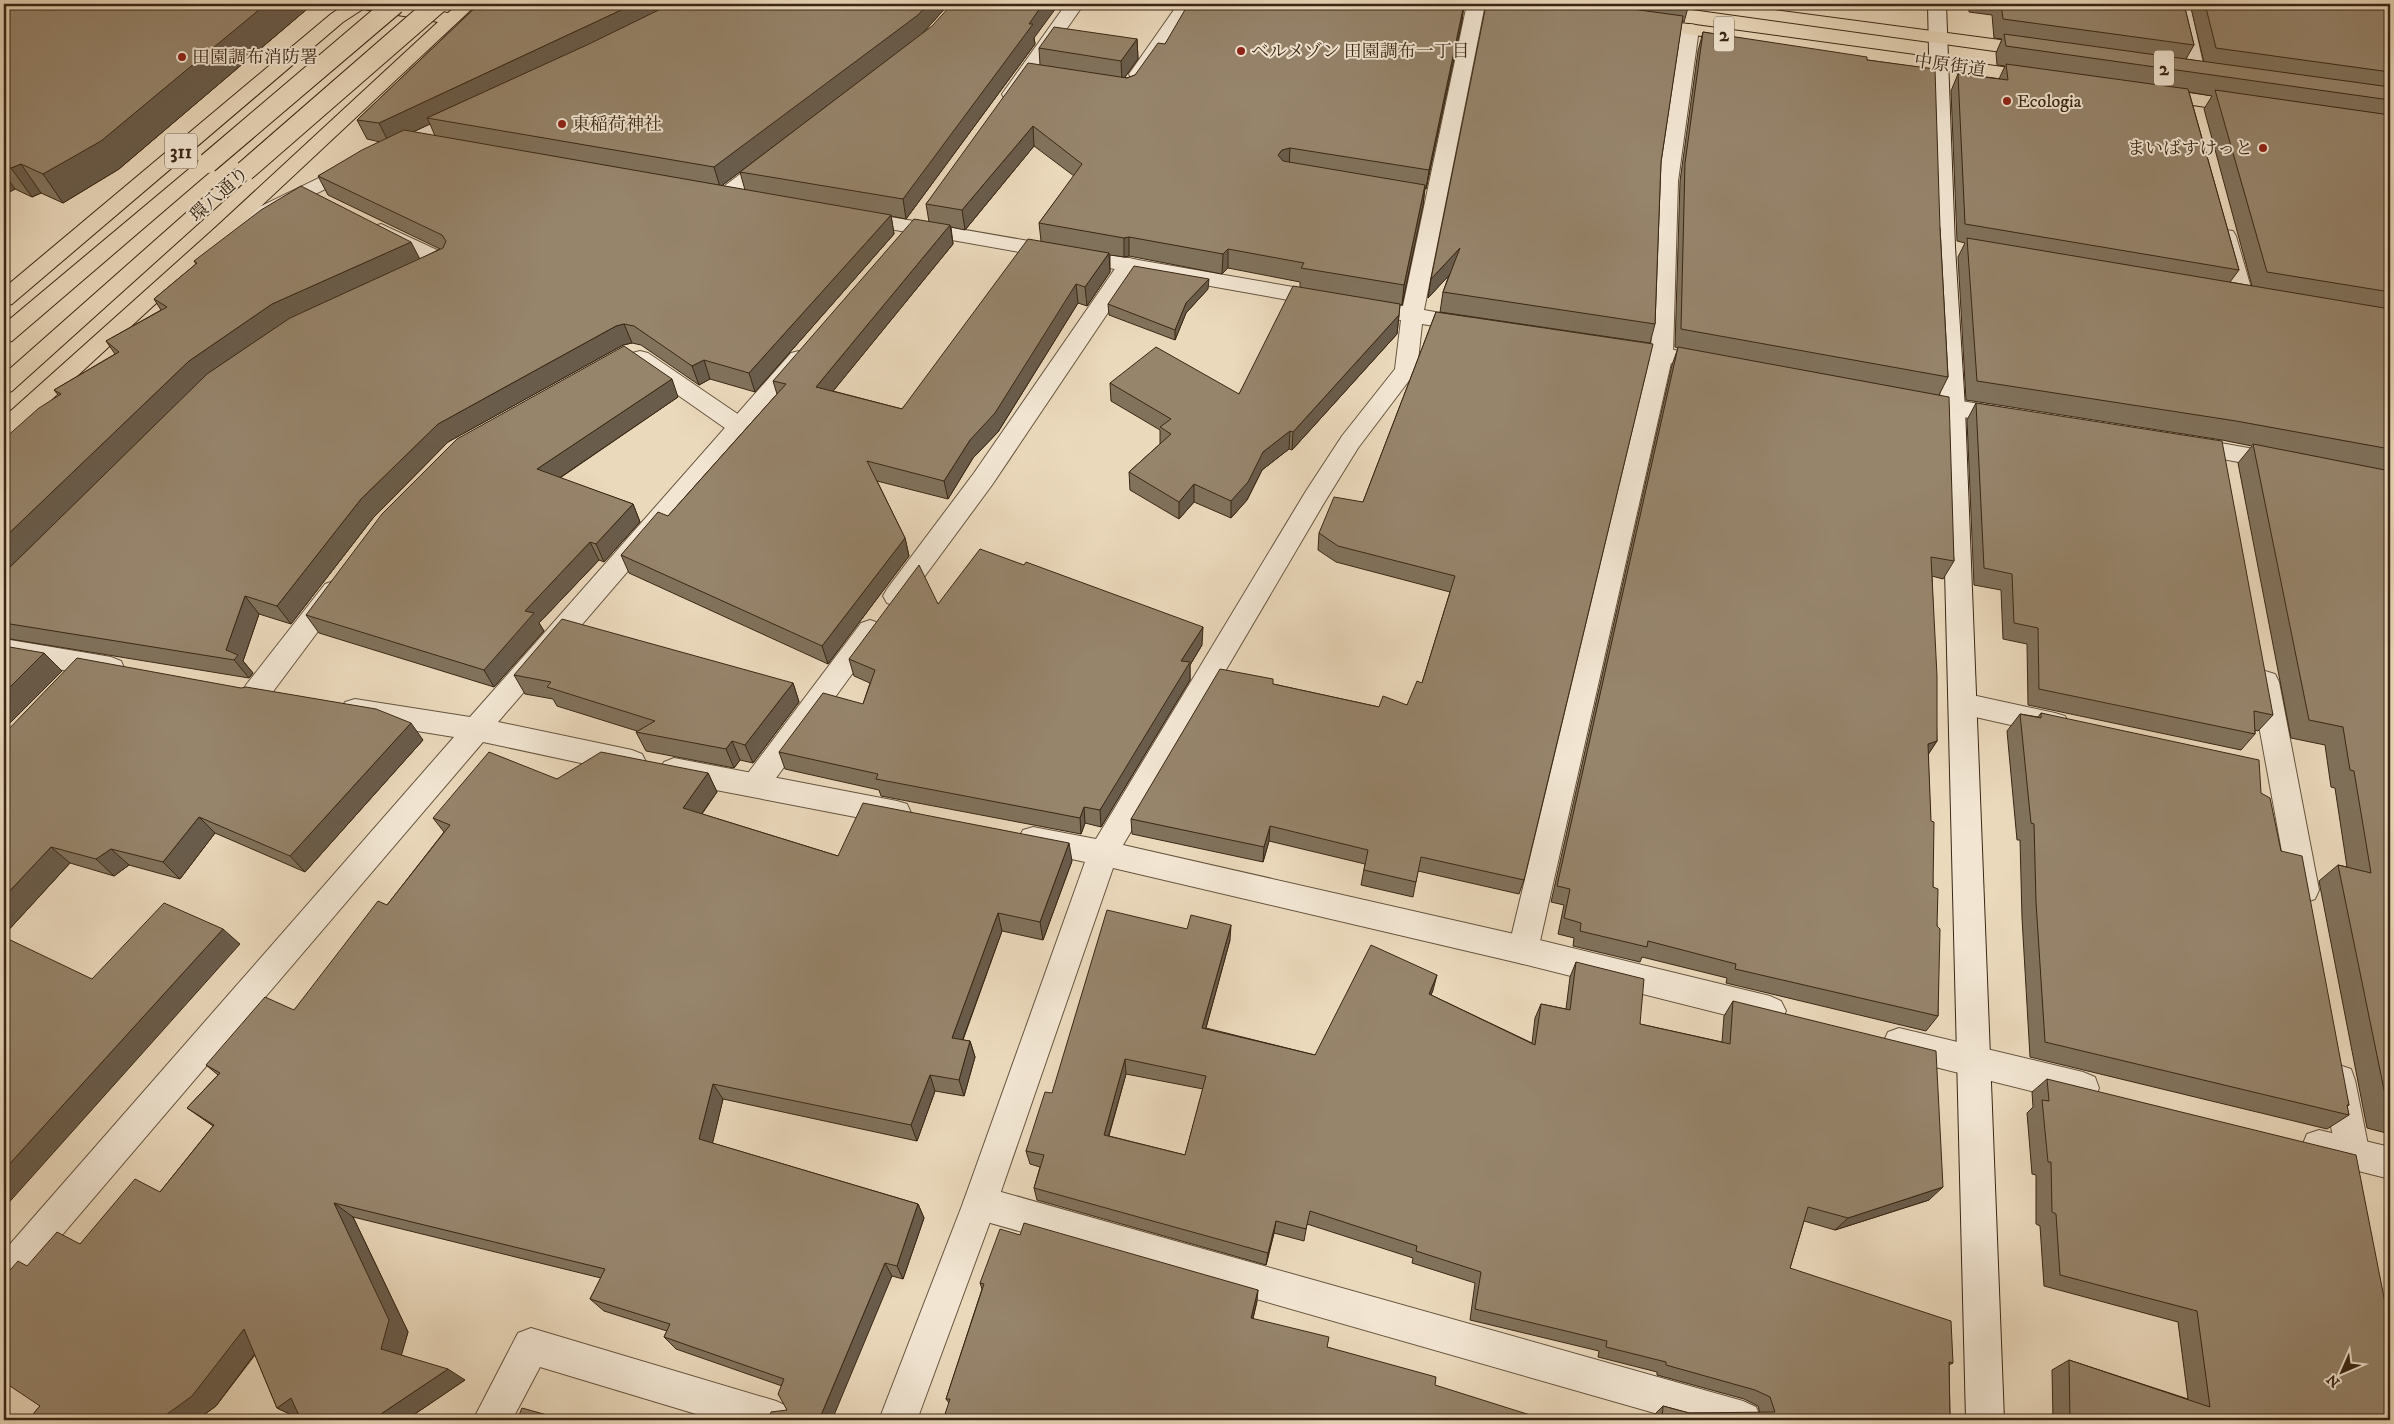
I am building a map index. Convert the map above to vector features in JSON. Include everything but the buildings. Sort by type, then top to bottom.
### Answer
[{"type":"main road","points":[[360,4],[452,19]]},
{"type":"main road","name":"311","points":[[4,299],[337,18],[360,4]]},
{"type":"main road","name":"環八通り","points":[[4,336],[395,4]]},
{"type":"main road","name":"環八通り","points":[[4,386],[245,171],[437,4]]},
{"type":"main road","points":[[4,430],[221,233],[468,4]]},
{"type":"main road","name":"中原街道","points":[[1692,4],[1735,7],[1939,50],[2062,81]]},
{"type":"main road","name":"中原街道","points":[[1622,20],[1690,29],[1939,50],[2058,54]]},
{"type":"main road","name":"2","points":[[2177,70],[2216,75]]},
{"type":"main road","name":"2","points":[[2140,92],[2266,110]]},
{"type":"street","points":[[998,112],[1035,75],[1075,4]]},
{"type":"street","points":[[1128,89],[1187,4]]},
{"type":"street","points":[[898,1420],[980,1203],[1104,853],[1315,497],[1350,442],[1406,370],[1427,198],[1476,4]]},
{"type":"street","points":[[1936,4],[1954,249],[1953,408],[1972,1061],[1985,1420]]},
{"type":"street","points":[[2182,4],[2196,72]]},
{"type":"street","points":[[1523,950],[1662,354],[1668,181],[1690,29]]},
{"type":"street","points":[[2190,99],[2196,124]]},
{"type":"street","points":[[221,233],[482,106]]},
{"type":"street","points":[[409,140],[448,147]]},
{"type":"street","points":[[725,195],[788,147]]},
{"type":"street","points":[[701,191],[754,200]]},
{"type":"street","points":[[305,192],[331,205]]},
{"type":"street","points":[[894,249],[913,228],[931,203]]},
{"type":"street","points":[[840,214],[1412,316],[1489,328]]},
{"type":"street","points":[[2222,221],[2243,298]]},
{"type":"street","points":[[365,222],[442,261],[402,279]]},
{"type":"street","points":[[755,785],[983,478],[1129,265]]},
{"type":"street","points":[[4,1277],[476,729],[817,338]]},
{"type":"street","points":[[1595,344],[1730,367]]},
{"type":"street","points":[[615,362],[632,352],[740,426]]},
{"type":"street","points":[[1907,400],[2026,420]]},
{"type":"street","points":[[2163,441],[2306,466]]},
{"type":"street","points":[[2222,450],[2227,480]]},
{"type":"street","points":[[256,693],[349,571]]},
{"type":"street","points":[[4,649],[134,672]]},
{"type":"street","points":[[2260,655],[2309,919]]},
{"type":"street","points":[[66,685],[87,664]]},
{"type":"street","points":[[228,688],[285,698]]},
{"type":"street","points":[[1963,704],[2079,729]]},
{"type":"street","points":[[333,706],[476,729],[513,739],[928,819]]},
{"type":"street","points":[[2253,766],[2282,772]]},
{"type":"street","points":[[1004,834],[1104,853],[1523,950],[1800,1018]]},
{"type":"street","points":[[1877,1037],[2106,1094]]},
{"type":"street","points":[[2334,1057],[2353,1155]]},
{"type":"street","points":[[2296,1141],[2390,1163]]},
{"type":"street","points":[[980,1203],[1743,1420]]},
{"type":"street","points":[[492,1420],[531,1346],[776,1420]]},
{"type":"place","name":"ベルメゾン 田園調布一丁目","points":[[1241,51]]},
{"type":"place","name":"田園調布消防署","points":[[182,57]]},
{"type":"place","name":"Ecologia","points":[[2007,101]]},
{"type":"place","name":"東稲荷神社","points":[[562,124]]},
{"type":"place","name":"まいばすけっと","points":[[2263,148]]}]
